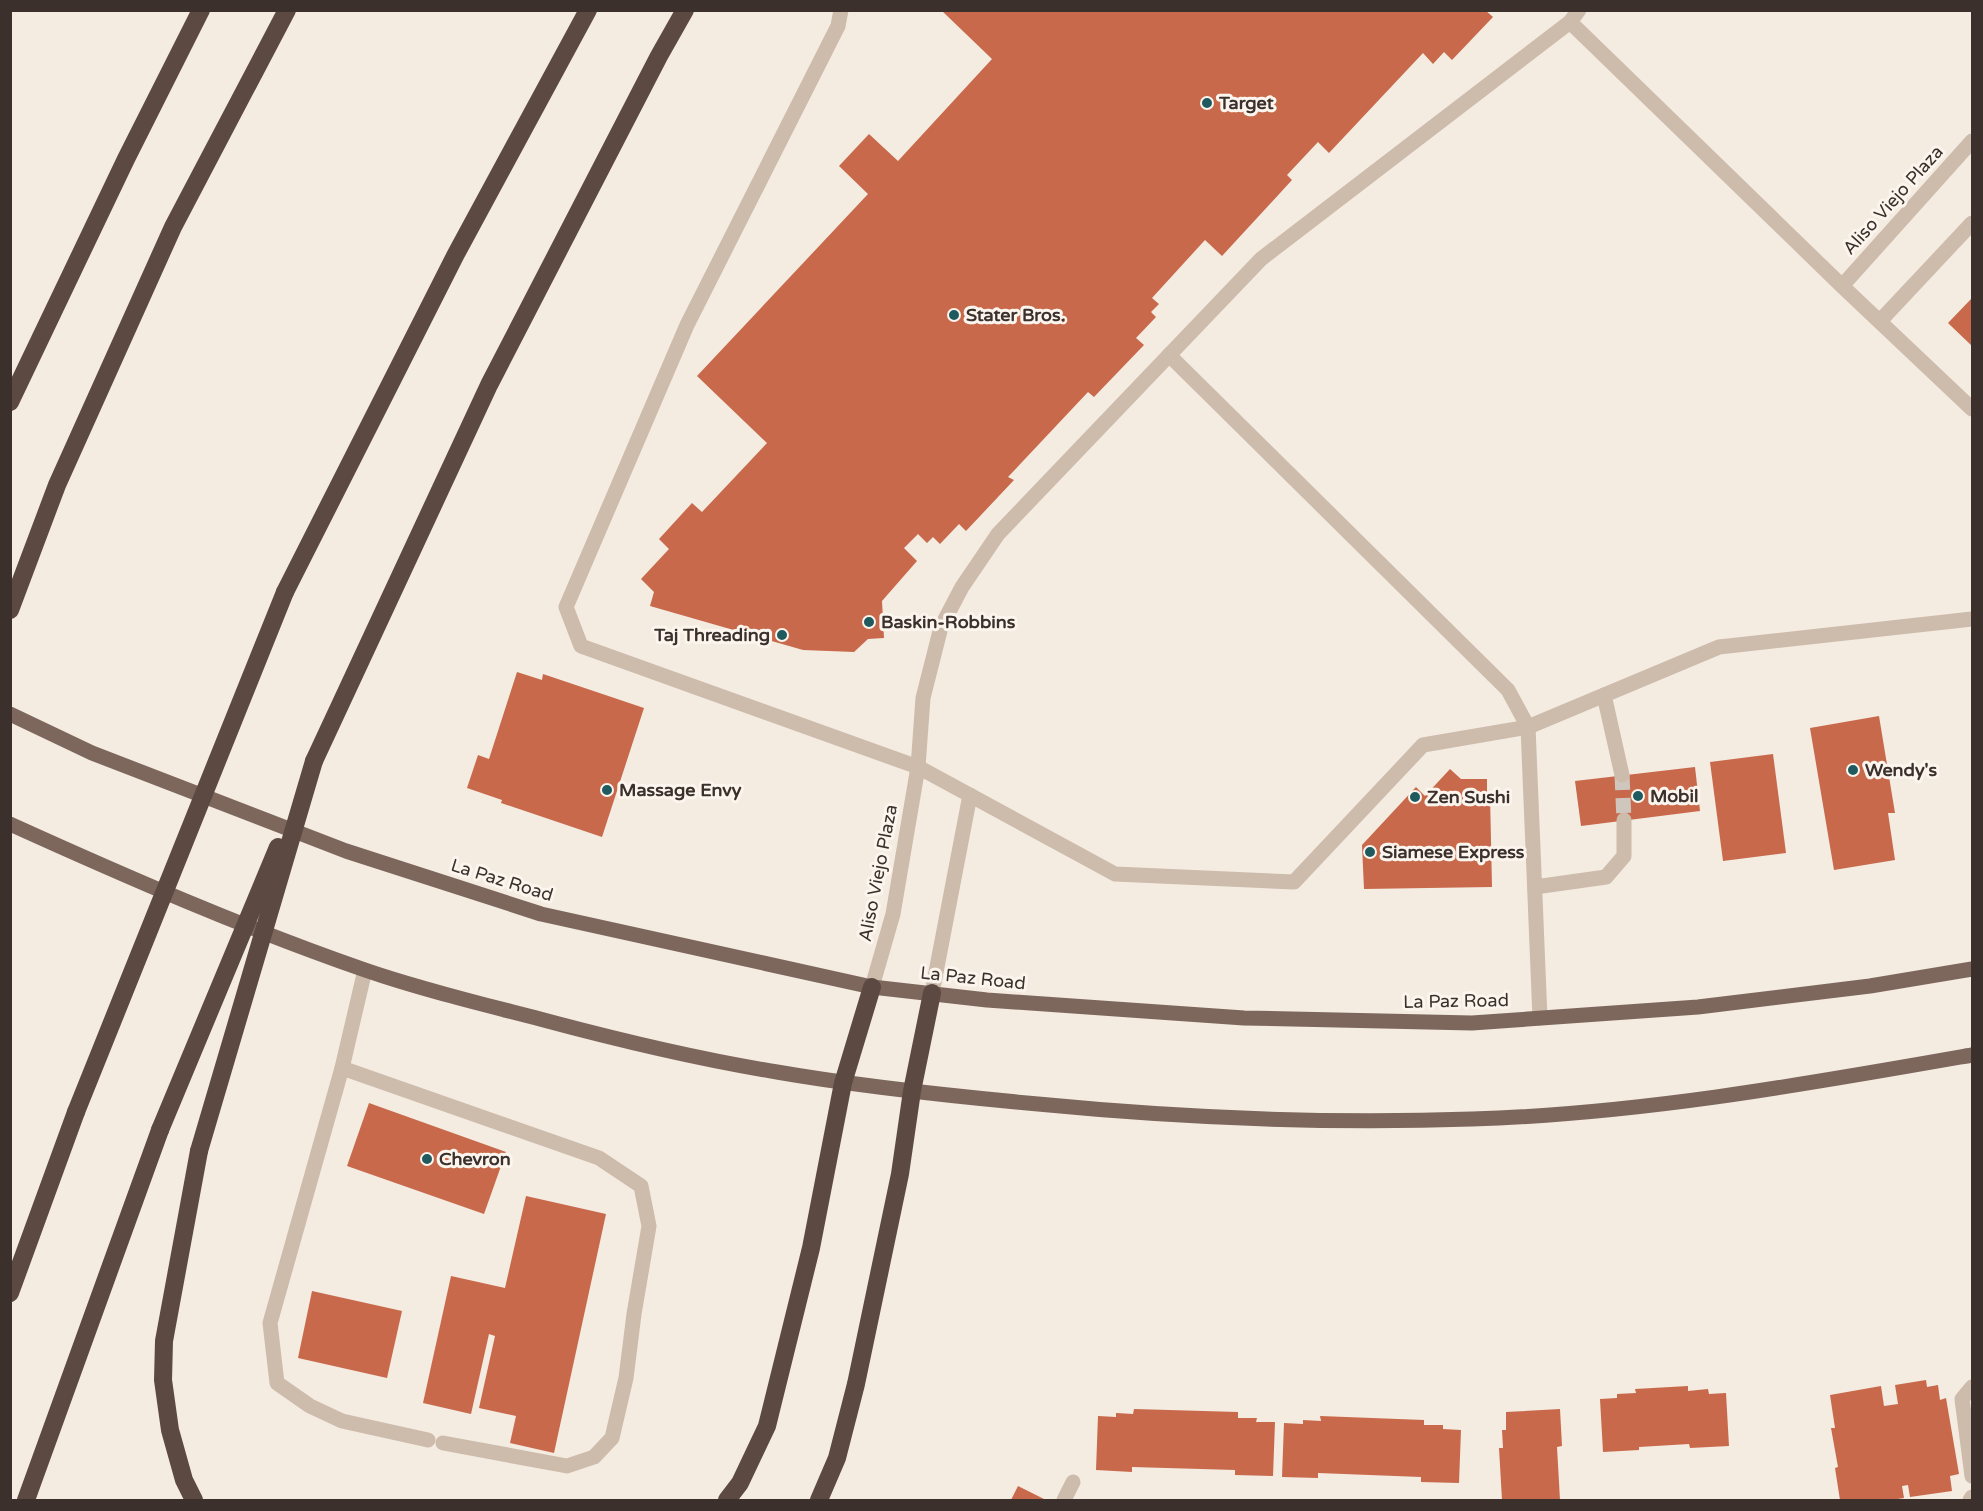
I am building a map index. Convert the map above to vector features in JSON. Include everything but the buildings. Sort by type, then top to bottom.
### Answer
[{"type":"highway","points":[[10,402],[126,159],[201,10]]},
{"type":"highway","points":[[10,610],[57,485],[173,227],[287,10]]},
{"type":"highway","points":[[10,1293],[75,1112],[285,592],[456,254],[588,10]]},
{"type":"highway","points":[[26,1500],[160,1130],[314,761],[489,385],[685,10]]},
{"type":"highway","points":[[194,1500],[184,1480],[170,1430],[164,1380],[167,1324],[199,1151],[314,761]]},
{"type":"highway","points":[[727,1500],[740,1483],[767,1426],[811,1248],[843,1083],[872,987]]},
{"type":"highway","points":[[819,1500],[837,1458],[856,1384],[900,1174],[912,1092],[932,993]]},
{"type":"main road","name":"La Paz Road","points":[[10,714],[92,753],[346,851],[541,914],[872,987],[1019,1003],[1244,1018],[1472,1023],[1698,1007],[1870,986],[1972,969]]},
{"type":"main road","points":[[10,824],[206,911],[364,970],[426,990],[614,1039],[773,1072],[912,1092],[1140,1114],[1302,1120],[1473,1119],[1625,1108],[1797,1086],[1972,1055]]},
{"type":"street","points":[[841,10],[838,26],[687,325],[566,607],[581,646],[918,767],[1115,874],[1294,882],[1423,745],[1528,727],[1719,647],[1972,619]]},
{"type":"street","points":[[1574,16],[1842,286],[1972,409]]},
{"type":"street","name":"Aliso Viejo Plaza","points":[[872,987],[893,914],[918,767],[923,698],[941,627],[962,587],[998,534],[1262,259],[1574,16]]},
{"type":"street","name":"Aliso Viejo Plaza","points":[[1842,286],[1972,141]]},
{"type":"street","points":[[1880,321],[1972,223]]},
{"type":"street","points":[[1169,355],[1508,690],[1528,727],[1540,1018]]},
{"type":"street","points":[[1604,695],[1622,775]]},
{"type":"street","points":[[932,993],[970,795]]},
{"type":"street","points":[[1535,887],[1606,877],[1624,856],[1624,820]]},
{"type":"street","points":[[364,970],[342,1068],[270,1323],[277,1383],[310,1406],[342,1421],[428,1440]]},
{"type":"street","points":[[342,1068],[599,1158],[641,1186],[650,1226],[634,1314],[626,1378],[612,1438],[594,1457],[567,1466],[443,1443]]},
{"type":"street","points":[[1972,1387],[1962,1399],[1972,1476]]},
{"type":"street","points":[[1064,1500],[1073,1482]]},
{"type":"tunnel","points":[[1622,775],[1624,820]]},
{"type":"place","name":"Target","points":[[1207,103]]},
{"type":"place","name":"Stater Bros.","points":[[954,315]]},
{"type":"place","name":"Baskin-Robbins","points":[[869,622]]},
{"type":"place","name":"Taj Threading","points":[[782,635]]},
{"type":"place","name":"Wendy's","points":[[1853,770]]},
{"type":"place","name":"Massage Envy","points":[[607,790]]},
{"type":"place","name":"Mobil","points":[[1638,796]]},
{"type":"place","name":"Zen Sushi","points":[[1415,797]]},
{"type":"place","name":"Siamese Express","points":[[1370,852]]},
{"type":"place","name":"Chevron","points":[[427,1159]]}]
